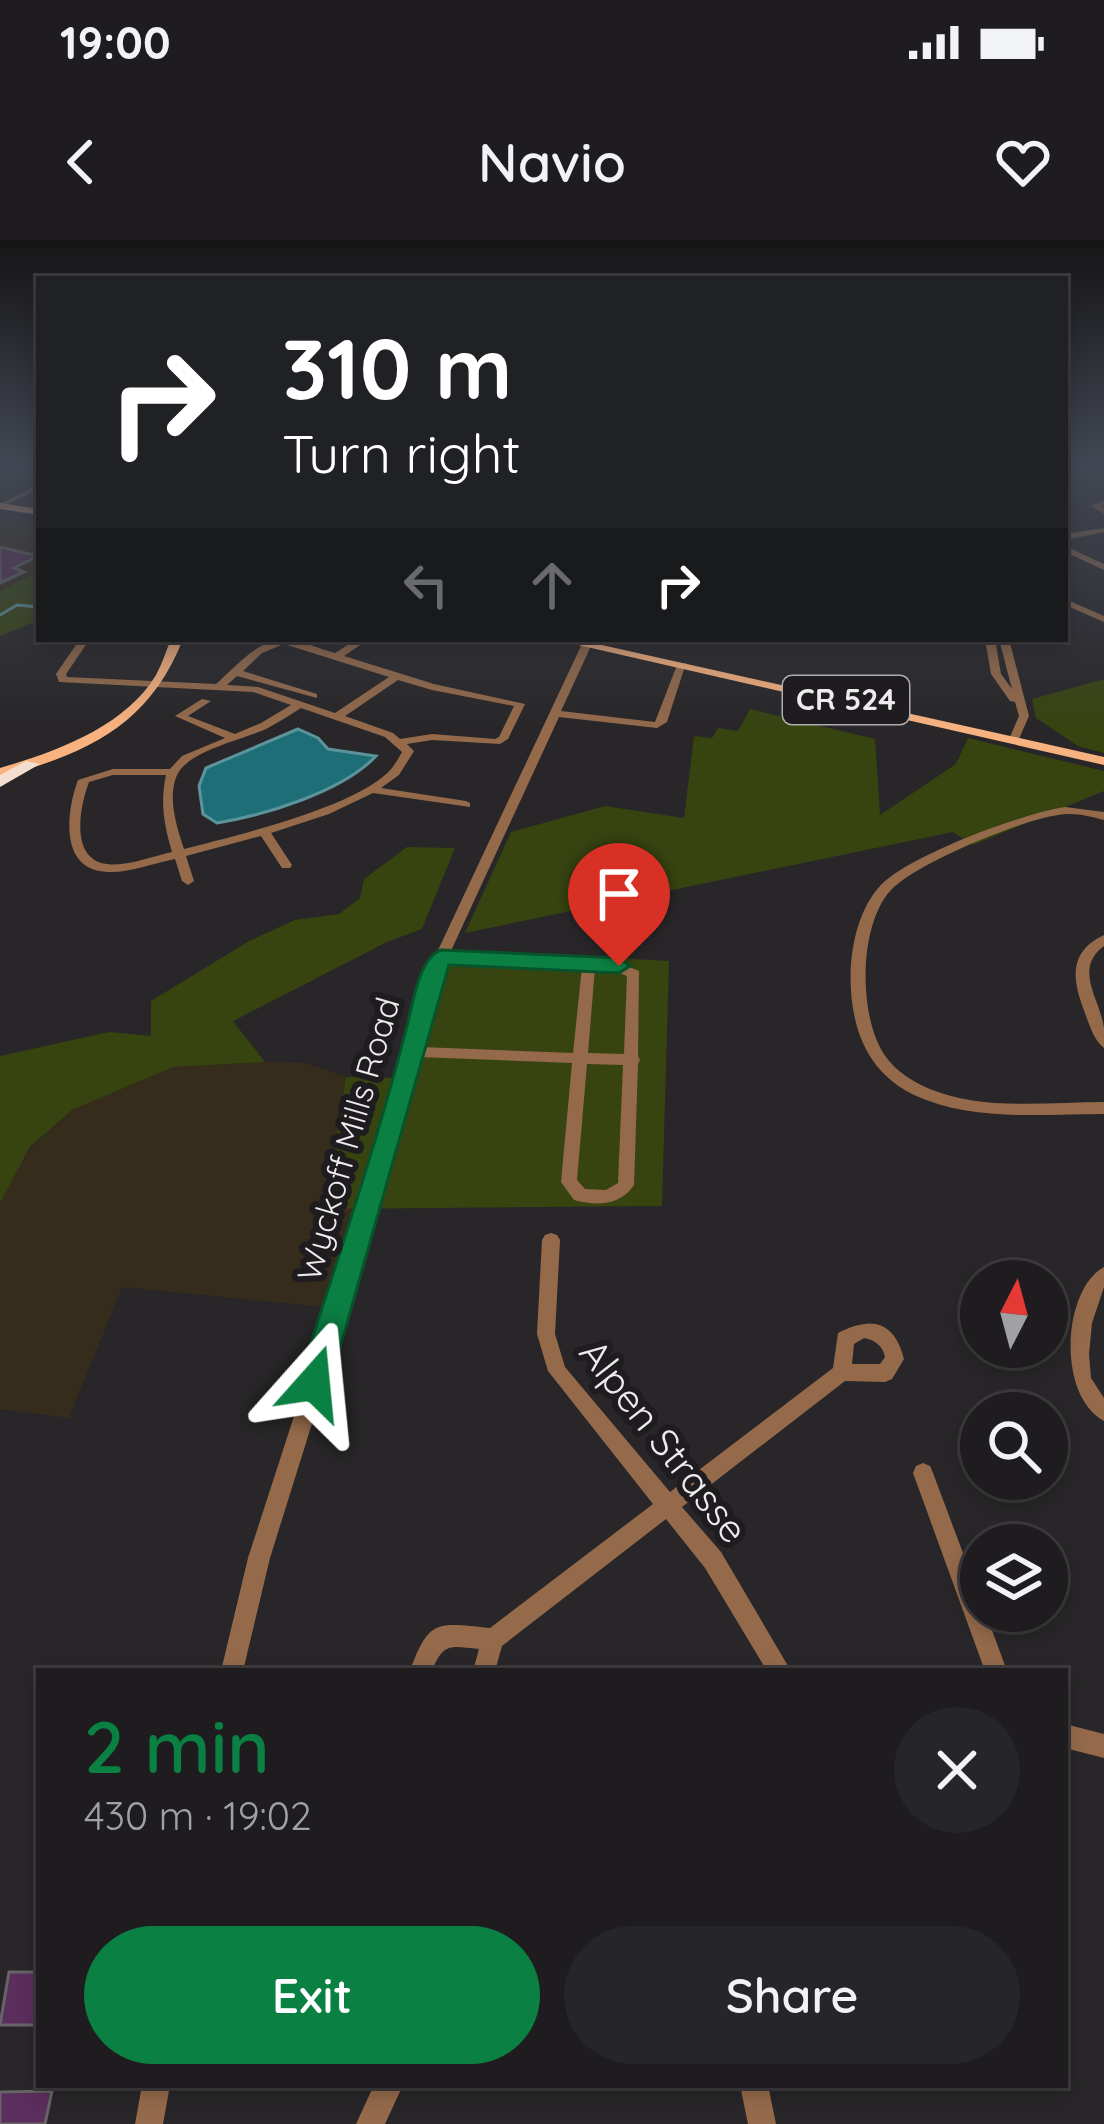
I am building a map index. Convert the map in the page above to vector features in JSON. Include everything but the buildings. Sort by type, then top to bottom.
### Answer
[{"type":"highway","points":[[0,782],[32,764]]},
{"type":"main road","points":[[0,771],[85,730],[151,682],[164,642]]},
{"type":"main road","points":[[0,771],[32,764],[96,733],[135,706],[175,642]]},
{"type":"main road","name":"CR 524","points":[[570,642],[1104,761]]},
{"type":"street","points":[[1071,552],[1104,567]]},
{"type":"street","points":[[1068,603],[1104,619]]},
{"type":"street","points":[[83,642],[61,674],[63,680],[254,689],[400,742],[408,751],[406,761],[390,778],[264,832],[94,869],[79,852],[73,826],[80,788],[93,775],[172,772]]},
{"type":"street","points":[[220,686],[259,651],[279,642]]},
{"type":"street","points":[[289,642],[397,676],[520,704],[503,739],[496,742],[421,737],[400,742]]},
{"type":"street","points":[[336,657],[359,642]]},
{"type":"street","points":[[991,642],[996,674],[1020,703]]},
{"type":"street","points":[[1005,642],[1024,716],[1014,739]]},
{"type":"street","name":"Wyckoff Mills Road","points":[[233,1668],[268,1526],[366,1222],[427,993],[586,646]]},
{"type":"street","points":[[554,713],[657,725],[682,665]]},
{"type":"street","points":[[235,672],[313,696]]},
{"type":"street","points":[[337,717],[397,676]]},
{"type":"street","points":[[206,701],[180,716],[232,737]]},
{"type":"street","points":[[188,881],[164,797],[172,772],[195,751],[271,724],[299,704]]},
{"type":"street","points":[[369,789],[466,806]]},
{"type":"street","points":[[1104,816],[1061,810],[908,869],[870,910],[857,958],[872,1046],[901,1082],[966,1105],[1104,1108]]},
{"type":"street","points":[[264,832],[286,865]]},
{"type":"street","points":[[1104,939],[1084,955],[1079,968],[1104,1043]]},
{"type":"street","points":[[441,957],[589,963],[626,968],[637,978],[626,1185],[617,1195],[593,1197],[575,1192],[568,1176],[589,963]]},
{"type":"street","points":[[413,1052],[633,1060]]},
{"type":"street","name":"Alpen Strasse","points":[[551,1240],[549,1355],[734,1589],[778,1668]]},
{"type":"street","points":[[1104,1274],[1090,1288],[1079,1362],[1088,1391],[1104,1412]]},
{"type":"street","points":[[485,1668],[493,1639],[842,1372]]},
{"type":"street","points":[[923,1473],[995,1668]]},
{"type":"street","points":[[422,1668],[424,1654],[437,1639],[456,1634],[493,1639]]},
{"type":"street","points":[[1068,1737],[1104,1746]]},
{"type":"street","points":[[149,2124],[155,2088]]},
{"type":"street","points":[[370,2124],[387,2088]]},
{"type":"street","points":[[755,2088],[762,2124]]},
{"type":"shaded area","points":[[0,552],[36,552],[36,573],[0,591]]},
{"type":"shaded area","points":[[306,1063],[346,1077],[326,1208],[376,1210],[346,1309],[122,1287],[69,1418],[0,1409],[0,1203],[31,1147],[72,1110],[173,1067]]},
{"type":"green space","points":[[36,573],[36,621],[0,636],[0,591]]},
{"type":"green space","points":[[1104,679],[1104,753],[1078,746],[1036,718],[1032,699]]},
{"type":"green space","points":[[750,709],[875,739],[880,815],[956,764],[968,738],[1104,771],[1104,791],[973,845],[953,832],[465,933],[511,832],[605,806],[684,818],[694,736],[712,738],[718,728],[738,731]]},
{"type":"green space","points":[[407,847],[455,848],[422,929],[387,942],[233,1021],[265,1062],[173,1067],[72,1110],[30,1147],[0,1203],[0,1056],[109,1032],[151,1036],[151,1001],[249,941],[295,920],[339,914],[360,898],[364,879]]},
{"type":"green space","points":[[448,949],[669,961],[662,1206],[325,1209],[346,1077],[414,1078]]},
{"type":"water","points":[[298,729],[318,738],[328,749],[376,756],[344,781],[279,808],[217,823],[203,814],[199,786],[206,768]]},
{"type":"waterway","points":[[0,615],[17,605],[36,607]]},
{"type":"route","points":[[314,1383],[366,1222],[427,993],[441,957],[619,966]]}]
